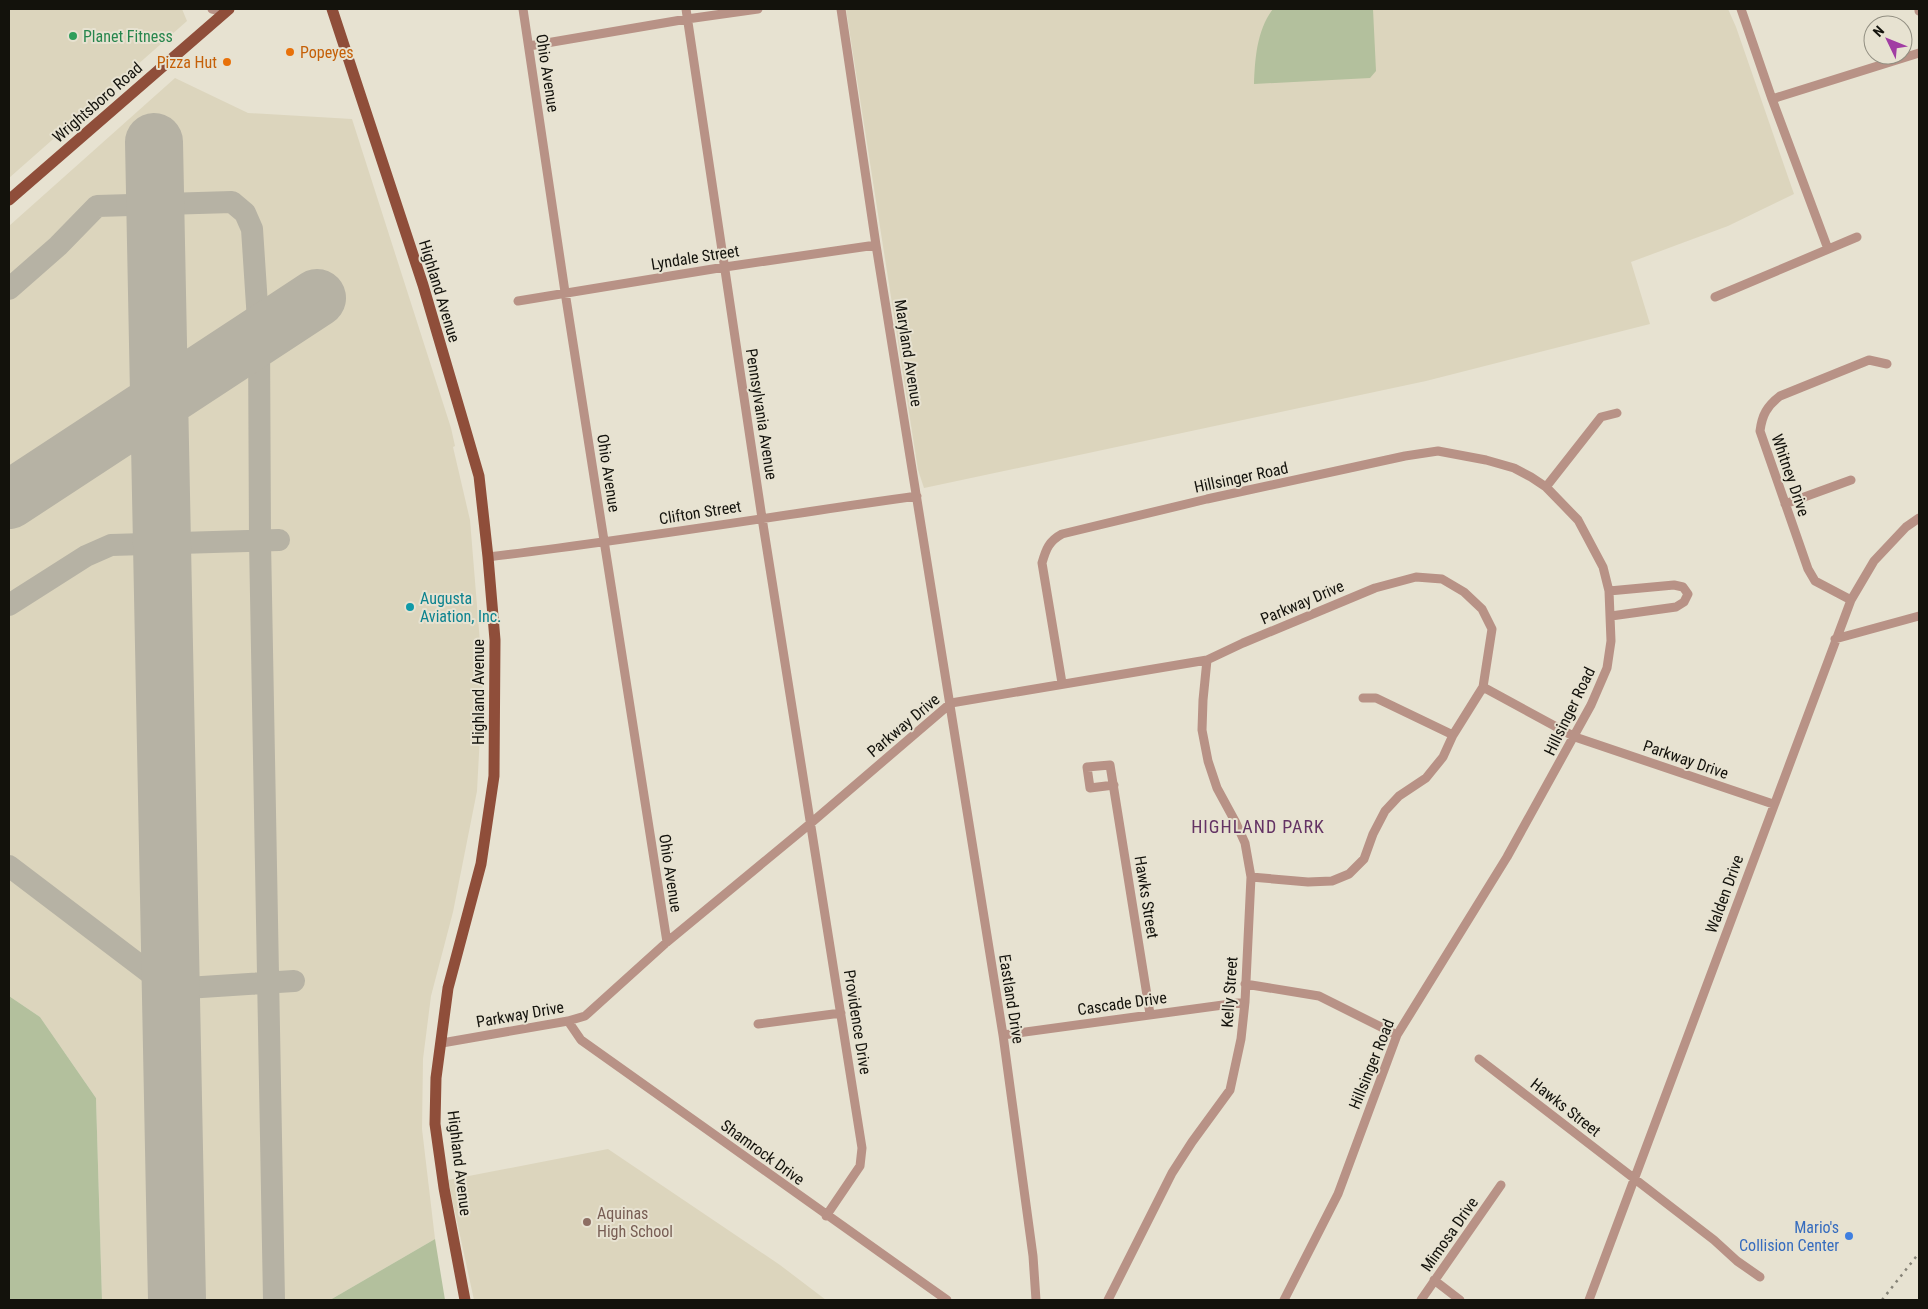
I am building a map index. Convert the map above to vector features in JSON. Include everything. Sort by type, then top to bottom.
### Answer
[{"type":"main road","name":"Highland Avenue","points":[[332,9],[422,285],[466,430],[479,476],[488,558],[496,640],[494,776],[481,864],[448,988],[436,1078],[435,1124],[444,1188],[465,1300]]},
{"type":"main road","name":"Wrightsboro Road","points":[[9,200],[227,10]]},
{"type":"street","points":[[212,9],[227,10]]},
{"type":"street","name":"Ohio Avenue","points":[[523,9],[565,292],[667,942]]},
{"type":"street","name":"Pennsylvania Avenue","points":[[686,9],[762,518],[811,823]]},
{"type":"street","points":[[529,46],[758,9]]},
{"type":"street","name":"Maryland Avenue","points":[[841,9],[876,245],[951,702]]},
{"type":"street","points":[[1741,9],[1772,99],[1828,249]]},
{"type":"street","points":[[1772,99],[1919,53]]},
{"type":"street","points":[[1715,297],[1857,237]]},
{"type":"street","name":"Lyndale Street","points":[[518,301],[565,292],[876,245]]},
{"type":"street","name":"Whitney Drive","points":[[1851,600],[1815,581],[1808,569],[1760,431],[1762,416],[1770,403],[1780,396],[1869,360],[1887,364]]},
{"type":"street","points":[[1546,487],[1601,417],[1617,413]]},
{"type":"street","name":"Hillsinger Road","points":[[1062,683],[1042,563],[1047,547],[1054,539],[1062,534],[1216,497],[1405,456],[1438,451],[1461,454],[1514,468],[1546,487],[1578,520],[1603,567],[1609,591],[1612,616],[1611,640],[1607,668],[1591,705],[1508,857],[1397,1035],[1338,1194],[1284,1300]]},
{"type":"street","points":[[1785,504],[1851,480]]},
{"type":"street","name":"Clifton Street","points":[[488,558],[604,543],[917,496]]},
{"type":"street","name":"Walden Drive","points":[[1590,1300],[1773,804],[1851,600],[1874,561],[1906,527],[1919,518]]},
{"type":"street","name":"Parkway Drive","points":[[442,1043],[568,1021],[585,1016],[667,942],[811,823],[951,702],[1207,660],[1375,588],[1416,577],[1442,578],[1464,592],[1482,609],[1492,629],[1484,687],[1575,737],[1773,804]]},
{"type":"street","points":[[1609,591],[1674,585],[1683,587],[1688,594],[1684,602],[1676,608],[1612,616]]},
{"type":"street","points":[[1835,639],[1919,616]]},
{"type":"street","name":"Kelly Street","points":[[1108,1300],[1172,1174],[1192,1142],[1230,1090],[1241,1039],[1245,1002],[1251,877],[1245,843],[1217,788],[1208,761],[1202,730],[1207,660]]},
{"type":"street","points":[[1251,877],[1308,882],[1332,881],[1349,874],[1364,860],[1373,834],[1385,811],[1399,796],[1426,778],[1443,757],[1453,735],[1484,687]]},
{"type":"street","points":[[1363,698],[1376,698],[1453,735]]},
{"type":"street","name":"Eastland Drive","points":[[951,702],[1003,1036],[1033,1256],[1036,1300]]},
{"type":"street","name":"Hawks Street","points":[[1114,785],[1150,1014]]},
{"type":"street","name":"Providence Drive","points":[[811,823],[862,1148],[860,1166],[826,1216]]},
{"type":"street","points":[[1245,984],[1319,996],[1397,1035]]},
{"type":"street","name":"Cascade Drive","points":[[1003,1036],[1245,1002]]},
{"type":"street","points":[[758,1024],[841,1013]]},
{"type":"street","name":"Shamrock Drive","points":[[568,1021],[581,1040],[826,1216],[947,1300]]},
{"type":"street","name":"Hawks Street","points":[[1479,1059],[1760,1277]]},
{"type":"street","name":"Mimosa Drive","points":[[1421,1300],[1501,1185]]},
{"type":"street","points":[[1434,1280],[1460,1300]]},
{"type":"shaded area","points":[[9,9],[182,9],[187,21],[9,178]]},
{"type":"shaded area","points":[[846,9],[1728,9],[1794,194],[1728,226],[1631,262],[1650,324],[1426,381],[924,488],[918,470]]},
{"type":"shaded area","points":[[175,78],[248,113],[352,119],[451,428],[455,446],[453,447],[470,520],[483,679],[477,791],[453,912],[431,996],[423,1059],[422,1129],[435,1239],[330,1300],[102,1300],[96,1098],[40,1017],[9,996],[9,226]]},
{"type":"shaded area","name":"Aquinas High School","points":[[608,1149],[780,1265],[826,1300],[474,1300],[448,1180]]},
{"type":"green space","points":[[1273,9],[1373,9],[1376,71],[1370,78],[1254,84],[1256,54],[1260,35]]},
{"type":"green space","points":[[9,996],[40,1017],[96,1098],[102,1300],[9,1300]]},
{"type":"green space","points":[[435,1239],[445,1300],[330,1300]]},
{"type":"taxiway","points":[[9,289],[58,246],[97,206],[232,202],[245,213],[252,229],[259,336],[260,541],[274,1300]]},
{"type":"taxiway","points":[[9,605],[86,556],[111,545],[279,540]]},
{"type":"taxiway","points":[[9,866],[171,989],[294,981]]},
{"type":"runway","points":[[154,142],[177,1300]]},
{"type":"runway","points":[[9,500],[317,298]]},
{"type":"railway","points":[[1882,1300],[1919,1253]]},
{"type":"place","name":"Planet Fitness","points":[[73,36]]},
{"type":"place","name":"Popeyes","points":[[290,52]]},
{"type":"place","name":"Pizza Hut","points":[[227,62]]},
{"type":"place","name":"Augusta Aviation, Inc.","points":[[410,607]]},
{"type":"place","name":"Aquinas High School","points":[[587,1222]]},
{"type":"place","name":"Mario's Collision Center","points":[[1849,1236]]},
{"type":"district","name":"HIGHLAND PARK","points":[[1258,827]]}]
